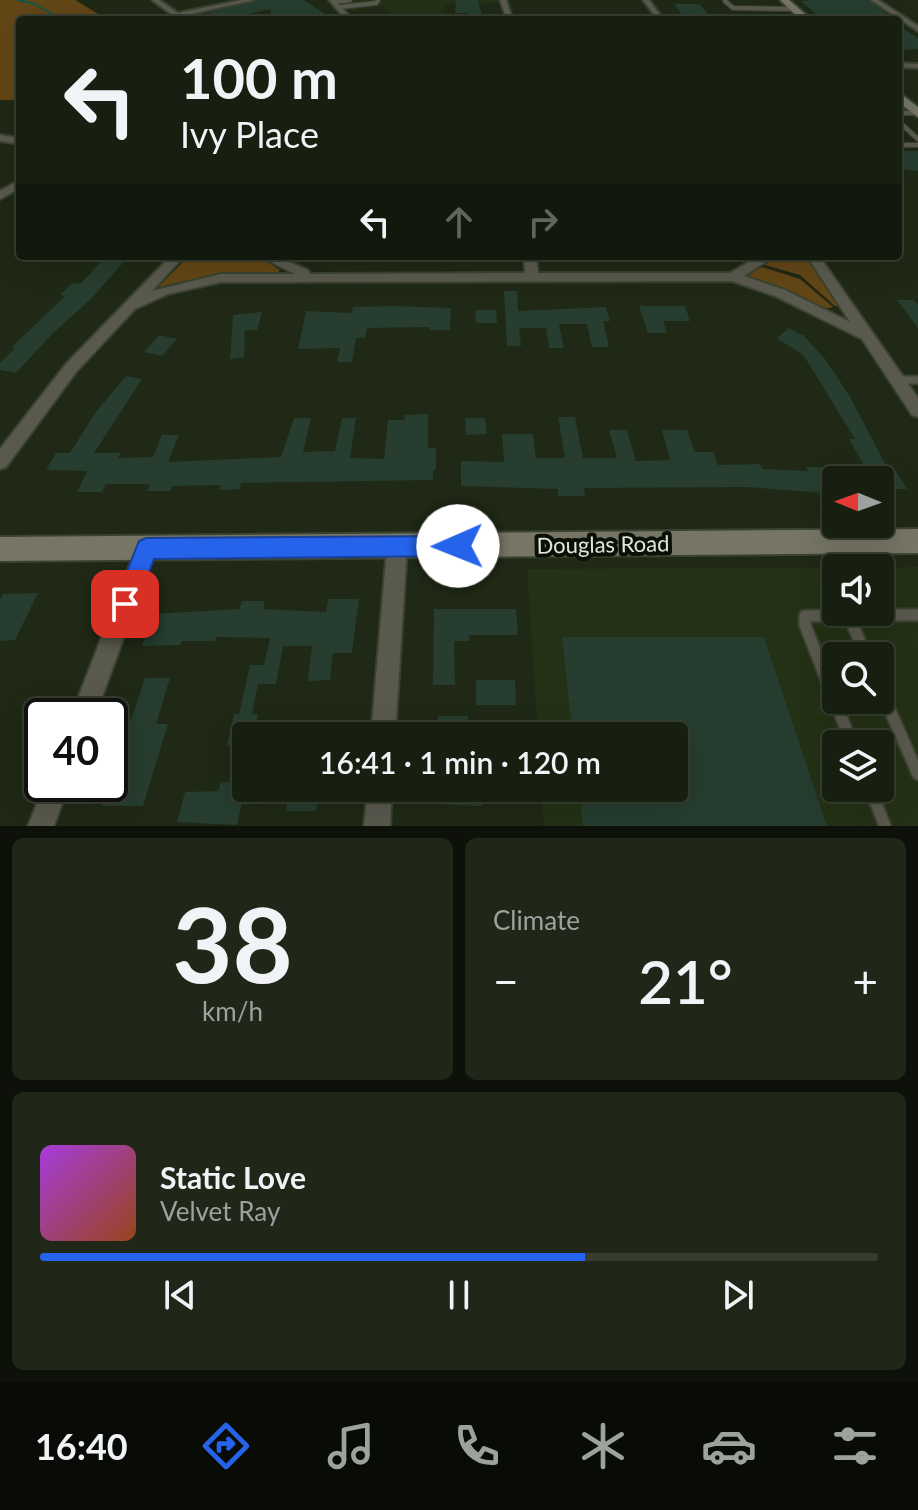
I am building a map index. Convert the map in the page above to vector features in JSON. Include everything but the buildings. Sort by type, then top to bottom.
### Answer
[{"type":"street","points":[[155,0],[178,16]]},
{"type":"street","points":[[189,16],[251,0]]},
{"type":"street","points":[[784,0],[802,16]]},
{"type":"street","points":[[874,0],[898,16]]},
{"type":"street","points":[[902,99],[918,113]]},
{"type":"street","points":[[0,462],[38,407],[126,308],[174,260]]},
{"type":"street","points":[[274,260],[298,271],[337,277]]},
{"type":"street","points":[[530,260],[532,278]]},
{"type":"street","points":[[733,277],[761,260]]},
{"type":"street","points":[[816,260],[918,411]]},
{"type":"street","points":[[126,308],[164,291],[209,279],[733,277],[780,293],[868,336]]},
{"type":"street","name":"Douglas Road","points":[[0,549],[918,541]]},
{"type":"street","points":[[384,722],[397,547]]},
{"type":"street","points":[[90,698],[146,549]]},
{"type":"street","points":[[41,826],[50,802]]},
{"type":"street","points":[[377,826],[379,802]]},
{"type":"lane","points":[[336,3],[350,0]]},
{"type":"lane","points":[[336,3],[376,3],[378,0]]},
{"type":"lane","points":[[497,0],[503,0]]},
{"type":"lane","points":[[725,1],[733,8],[794,9]]},
{"type":"lane","points":[[902,125],[918,142]]},
{"type":"lane","points":[[897,380],[918,380]]},
{"type":"lane","points":[[894,615],[918,615]]},
{"type":"lane","points":[[822,616],[805,616],[805,625],[846,730]]},
{"type":"lane","points":[[891,714],[918,774]]},
{"type":"lane","points":[[876,802],[885,826]]},
{"type":"shaded area","points":[[0,0],[75,0],[100,15],[16,16],[16,100],[0,100]]},
{"type":"shaded area","points":[[334,0],[497,0],[498,3],[444,5],[443,16],[391,16],[385,6],[349,11]]},
{"type":"shaded area","points":[[185,260],[264,260],[280,270],[277,273],[217,274],[158,287]]},
{"type":"shaded area","points":[[772,260],[811,260],[840,306],[835,306],[800,275],[765,265]]},
{"type":"shaded area","points":[[762,267],[800,279],[833,307],[825,309],[785,290],[744,277]]},
{"type":"shaded area","points":[[822,567],[822,626],[894,626],[894,567],[918,567],[918,826],[544,826],[542,802],[688,802],[688,722],[537,722],[527,569]]},
{"type":"waterway","points":[[18,0],[35,4],[54,16]]},
{"type":"route","points":[[125,604],[146,549],[458,546]]}]
